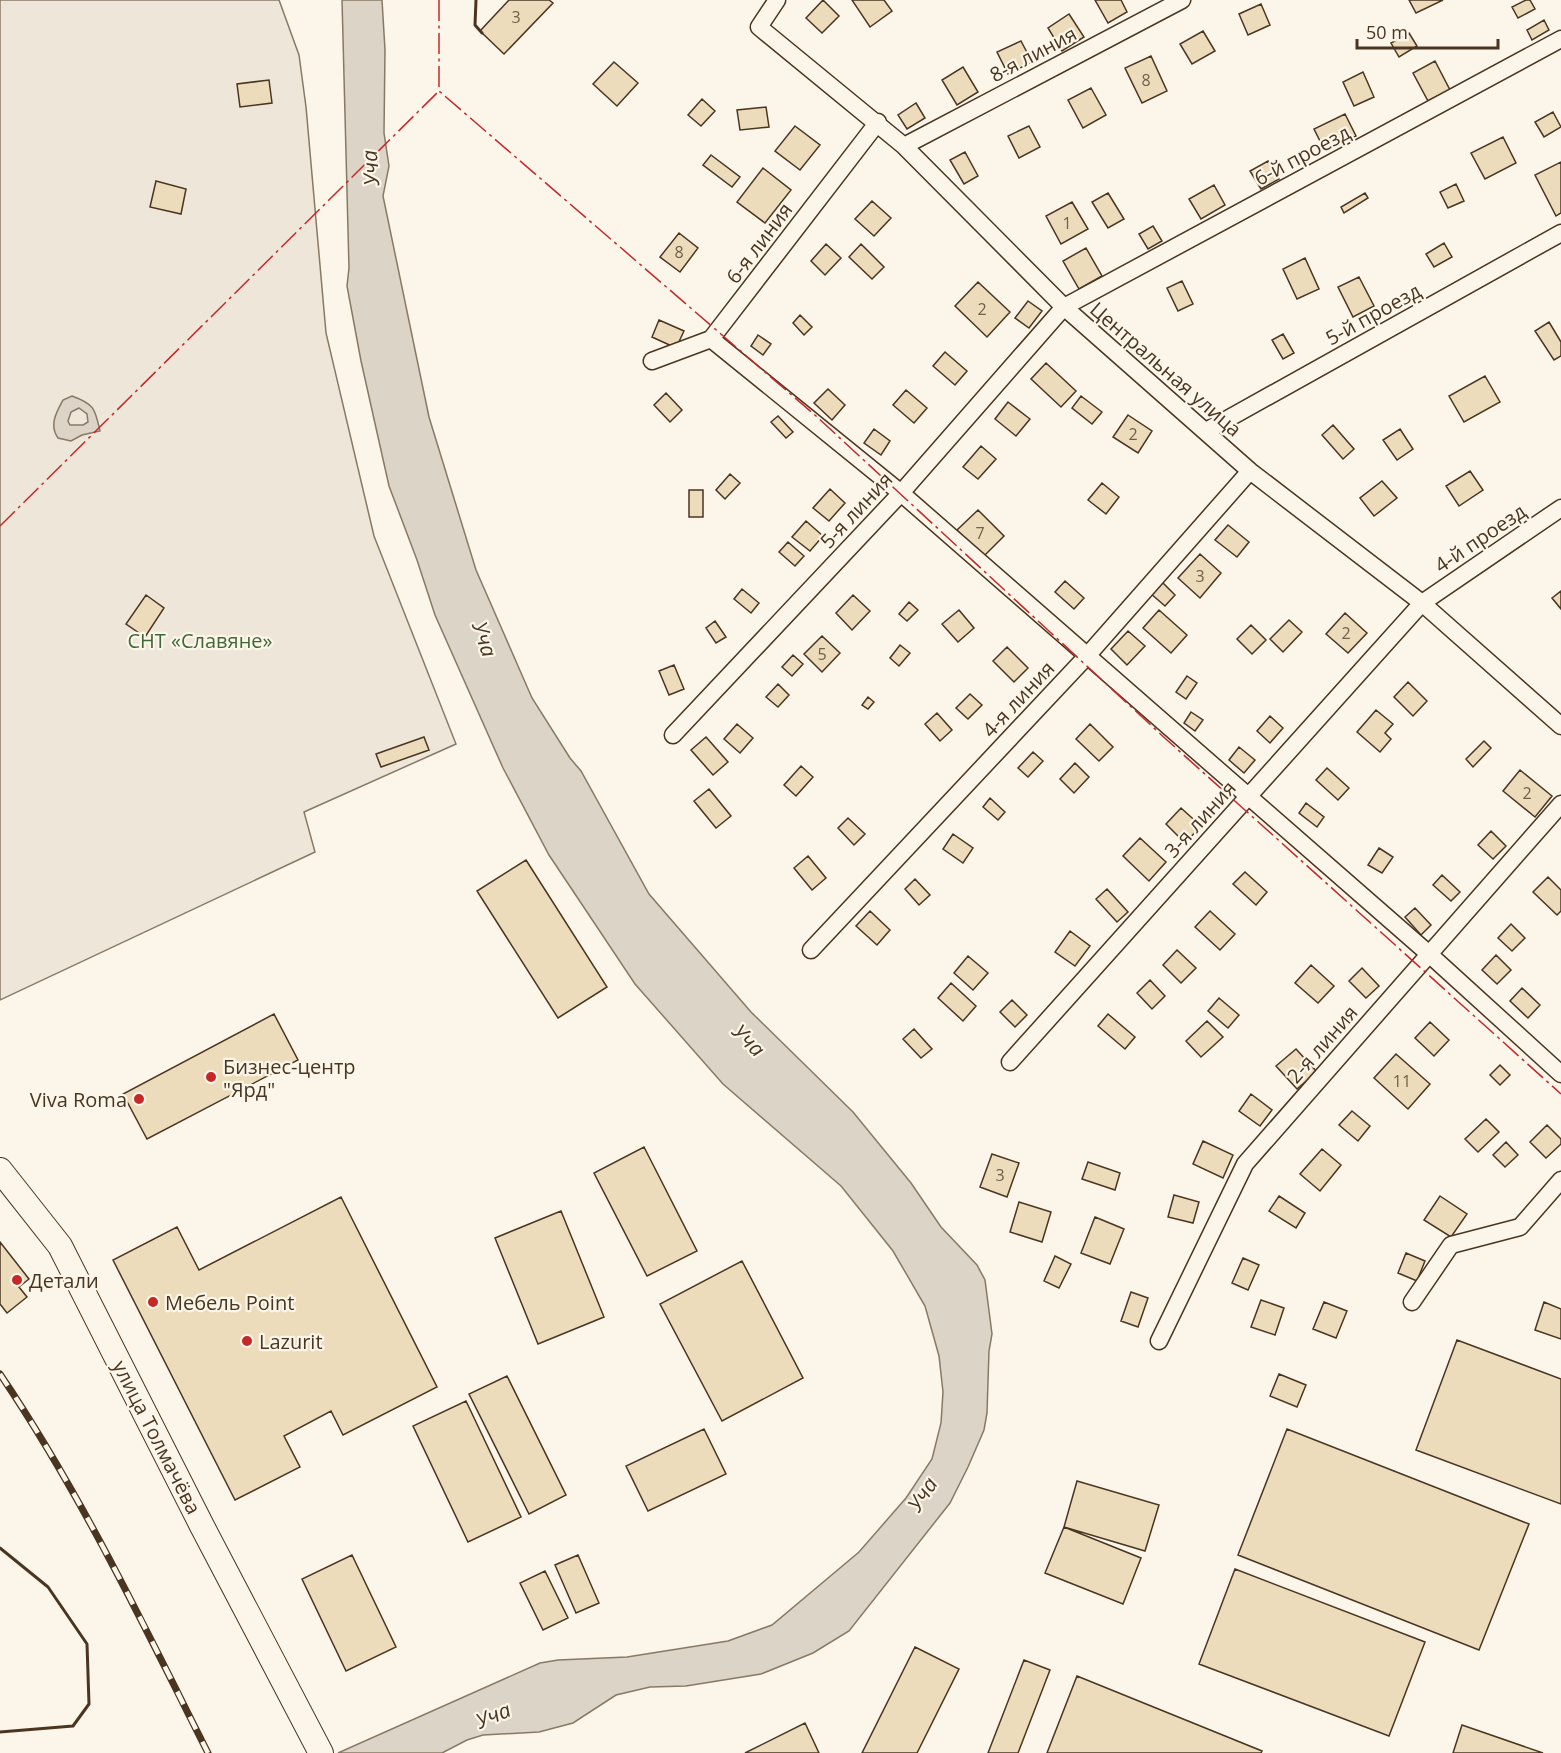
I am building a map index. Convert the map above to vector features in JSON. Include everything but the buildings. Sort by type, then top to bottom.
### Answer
[{"type":"street","name":"Центральная улица","points":[[777,0],[759,27],[878,122],[1064,308],[1250,471],[1422,603],[1561,726]]},
{"type":"street","name":"8-я линия","points":[[904,146],[1182,0]]},
{"type":"street","name":"6-й проезд","points":[[1064,308],[1561,39]]},
{"type":"street","name":"6-я линия","points":[[711,339],[878,122]]},
{"type":"street","name":"5-й проезд","points":[[1206,431],[1561,233]]},
{"type":"street","name":"5-я линия","points":[[673,735],[901,493],[1064,308]]},
{"type":"street","points":[[652,361],[711,339],[901,493],[1429,954],[1561,1074]]},
{"type":"street","name":"4-я линия","points":[[811,950],[1087,656],[1250,471]]},
{"type":"street","name":"4-й проезд","points":[[1422,603],[1561,508]]},
{"type":"street","name":"3-я линия","points":[[1010,1062],[1422,603]]},
{"type":"street","name":"2-я линия","points":[[1159,1341],[1245,1164],[1561,804]]},
{"type":"street","name":"улица Толмачёва","points":[[0,1170],[60,1246],[202,1526],[321,1753]]},
{"type":"street","points":[[1412,1302],[1451,1245],[1520,1227],[1561,1180]]},
{"type":"green space","name":"СНТ «Славяне»","points":[[0,0],[279,0],[299,55],[306,107],[326,333],[374,536],[456,744],[304,812],[315,852],[0,1000]]},
{"type":"water","name":"Уча","points":[[342,0],[382,0],[385,50],[384,133],[389,166],[383,196],[429,417],[476,570],[532,698],[570,758],[581,771],[649,894],[751,1012],[853,1112],[911,1183],[941,1227],[977,1265],[985,1280],[992,1334],[984,1430],[968,1467],[950,1503],[849,1631],[813,1653],[761,1674],[686,1686],[650,1687],[616,1695],[573,1723],[539,1732],[483,1735],[467,1740],[442,1753],[338,1753],[540,1663],[627,1657],[728,1641],[772,1625],[859,1552],[906,1498],[932,1459],[941,1423],[943,1392],[939,1356],[925,1306],[893,1251],[841,1186],[723,1084],[635,984],[549,855],[503,768],[435,615],[389,486],[347,286],[349,268]]},
{"type":"water","points":[[72,396],[89,405],[95,412],[100,431],[82,435],[71,441],[58,438],[54,424],[63,400]],"holes":[[[79,408],[87,414],[88,422],[83,425],[70,425],[68,421],[71,412]]]},
{"type":"railway","points":[[0,1374],[30,1419],[84,1513],[208,1753]]},
{"type":"wall","points":[[476,0],[475,25],[482,33]]},
{"type":"wall","points":[[0,1548],[48,1587],[87,1644],[89,1704],[73,1726],[0,1732]]},
{"type":"power","points":[[439,0],[439,91],[816,416],[1167,740],[1561,1094]]},
{"type":"power","points":[[0,526],[439,91]]},
{"type":"place","name":"Бизнес-центр \"Ярд\"","points":[[211,1077]]},
{"type":"place","name":"Viva Roma","points":[[139,1099]]},
{"type":"place","name":"Детали","points":[[17,1280]]},
{"type":"place","name":"Мебель Point","points":[[153,1302]]},
{"type":"place","name":"Lazurit","points":[[247,1341]]}]
